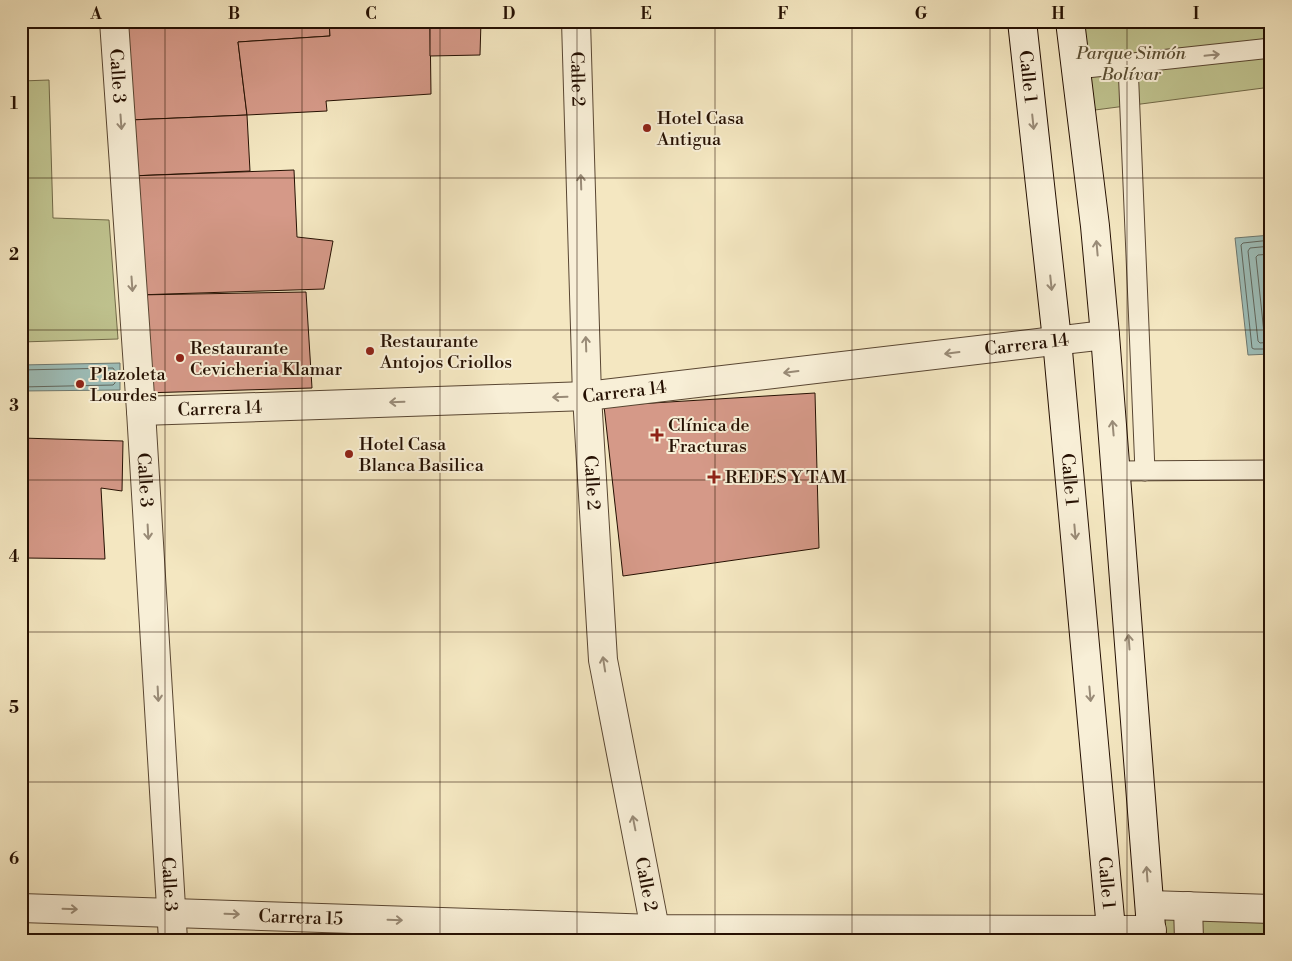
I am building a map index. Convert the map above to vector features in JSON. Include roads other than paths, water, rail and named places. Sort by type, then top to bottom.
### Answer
[{"type":"street","name":"Calle 3","points":[[114,21],[141,411],[173,940]]},
{"type":"street","name":"Calle 2","points":[[576,21],[587,396],[603,660],[656,934]]},
{"type":"street","name":"Calle 1","points":[[1022,21],[1057,340],[1112,935]]},
{"type":"street","points":[[1070,21],[1095,226],[1105,335],[1151,925]]},
{"type":"street","name":"Carrera 14","points":[[141,411],[587,396],[1105,335]]},
{"type":"street","points":[[1188,906],[1189,940]]},
{"type":"street","name":"Carrera 15","points":[[21,908],[172,912],[656,934],[1112,935],[1151,925],[1188,906],[1271,910]]},
{"type":"lane","points":[[1077,69],[1271,48]]},
{"type":"lane","points":[[1128,64],[1145,471]]},
{"type":"lane","points":[[1116,471],[1271,470]]},
{"type":"water","points":[[1271,235],[1271,354],[1248,355],[1235,238]]},
{"type":"water","points":[[120,363],[120,390],[21,391],[21,365]]},
{"type":"place","name":"Hotel Casa Antigua","points":[[647,128]]},
{"type":"place","name":"Restaurante Antojos Criollos","points":[[370,351]]},
{"type":"place","name":"Restaurante Cevicheria Klamar","points":[[180,358]]},
{"type":"place","name":"Plazoleta Lourdes","points":[[80,384]]},
{"type":"place","name":"Clínica de Fracturas","points":[[657,435]]},
{"type":"place","name":"Hotel Casa Blanca Basilica","points":[[349,454]]},
{"type":"place","name":"REDES Y TAM","points":[[714,477]]},
{"type":"park label","name":"Parque Simón Bolívar","points":[[1131,63]]}]
